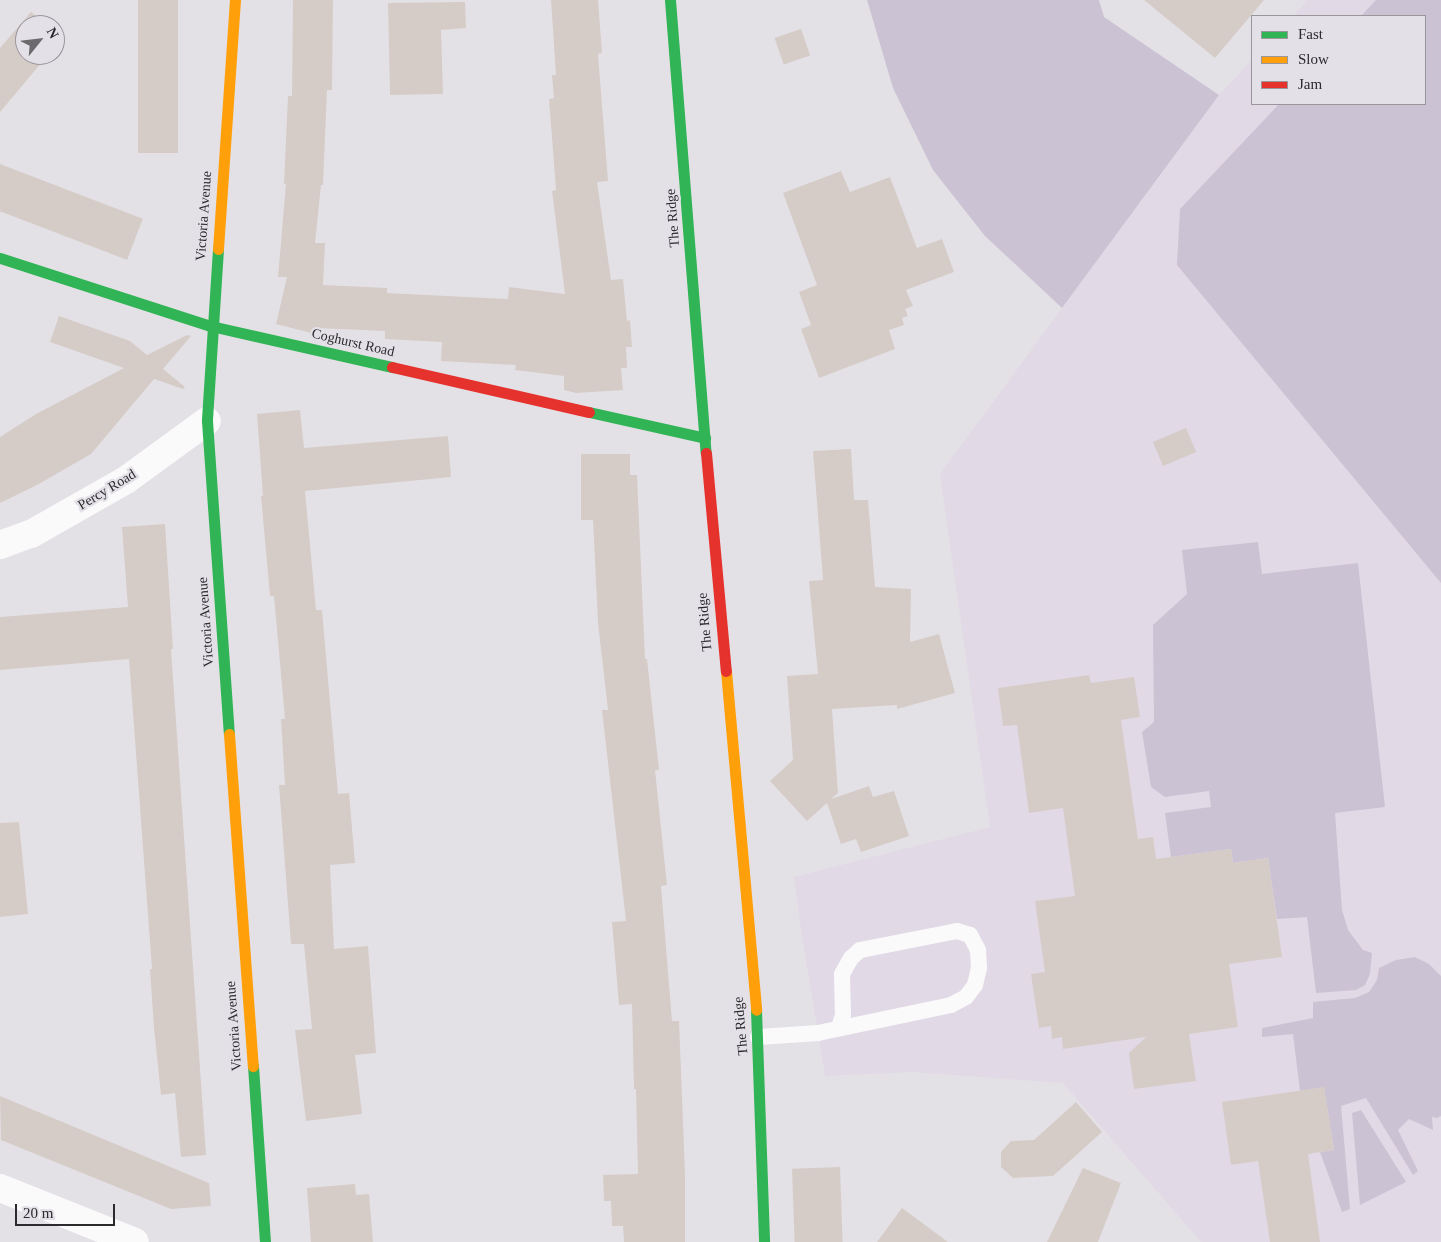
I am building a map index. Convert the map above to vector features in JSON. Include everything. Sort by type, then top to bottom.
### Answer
[{"type":"street","name":"Victoria Avenue","points":[[235,0],[207,421],[266,1242]]},
{"type":"street","name":"The Ridge","points":[[670,0],[747,935],[758,1037],[764,1242]]},
{"type":"street","name":"Coghurst Road","points":[[0,258],[212,326],[705,438]]},
{"type":"street","name":"Percy Road","points":[[0,545],[31,534],[126,480],[207,421]]},
{"type":"street","points":[[0,1188],[135,1242]]},
{"type":"lane","points":[[758,1037],[818,1033],[838,1027],[951,1005],[966,997],[975,985],[979,968],[978,950],[970,935],[956,931],[860,950],[851,958],[842,974],[843,1015],[838,1027]]},
{"type":"shaded area","points":[[867,0],[1099,0],[1104,17],[1219,95],[1062,308],[985,236],[933,170],[893,88]]},
{"type":"shaded area","points":[[1308,0],[1441,0],[1441,1242],[1201,1242],[1063,1083],[912,1072],[825,1076],[794,877],[990,827],[940,474],[1219,95],[1251,61],[1251,105],[1426,105],[1426,15],[1294,15]]},
{"type":"shaded area","points":[[1376,0],[1441,0],[1441,583],[1177,265],[1180,209],[1278,105],[1426,105],[1426,15],[1362,15]]},
{"type":"shaded area","points":[[1258,542],[1262,574],[1358,563],[1385,807],[1335,813],[1342,910],[1348,930],[1363,950],[1372,953],[1370,974],[1365,985],[1356,990],[1316,993],[1307,917],[1277,919],[1268,858],[1233,863],[1231,849],[1171,857],[1165,813],[1211,807],[1209,791],[1165,797],[1151,787],[1142,732],[1154,722],[1153,625],[1187,594],[1182,550]]},
{"type":"shaded area","points":[[1415,957],[1429,964],[1441,976],[1441,1116],[1437,1118],[1432,1117],[1433,1130],[1409,1119],[1398,1130],[1418,1171],[1413,1175],[1366,1098],[1341,1106],[1350,1209],[1342,1212],[1320,1152],[1334,1150],[1324,1088],[1300,1091],[1293,1034],[1262,1037],[1262,1028],[1313,1018],[1313,1002],[1355,998],[1369,992],[1377,980],[1379,968],[1396,960]]},
{"type":"shaded area","points":[[1361,1110],[1406,1182],[1360,1205],[1352,1113]]},
{"type":"building","points":[[138,0],[178,0],[178,153],[138,153]]},
{"type":"building","points":[[293,0],[333,0],[332,90],[327,90],[323,185],[321,185],[315,243],[325,243],[323,285],[387,288],[387,293],[508,299],[509,287],[565,294],[552,191],[556,190],[549,99],[554,98],[552,75],[556,75],[551,0],[598,0],[602,53],[598,54],[608,181],[597,182],[611,280],[623,279],[627,321],[630,320],[632,347],[626,347],[627,368],[621,368],[623,390],[576,393],[564,390],[564,376],[515,370],[516,365],[441,361],[442,342],[385,339],[385,331],[316,328],[315,334],[276,324],[287,277],[278,277],[286,184],[284,184],[288,96],[292,96]]},
{"type":"building","points":[[1144,0],[1264,0],[1215,58]]},
{"type":"building","points":[[465,2],[466,28],[441,30],[443,94],[390,95],[388,3]]},
{"type":"building","points":[[801,29],[810,55],[784,65],[775,38]]},
{"type":"building","points":[[15,31],[15,65],[40,65],[0,112],[0,48]]},
{"type":"building","points":[[0,164],[143,219],[127,260],[0,211]]},
{"type":"building","points":[[841,171],[850,192],[890,177],[917,248],[942,239],[954,272],[906,290],[913,306],[905,309],[908,316],[902,318],[904,325],[889,330],[895,349],[819,378],[801,329],[811,325],[799,292],[817,285],[783,193]]},
{"type":"building","points":[[59,316],[130,341],[147,355],[187,335],[191,336],[163,369],[185,387],[183,389],[154,379],[91,454],[37,485],[0,503],[0,437],[36,414],[124,368],[50,342]]},
{"type":"building","points":[[300,410],[304,448],[448,436],[451,477],[305,491],[316,610],[322,610],[338,794],[349,793],[355,863],[330,865],[334,949],[368,946],[376,1053],[355,1055],[362,1114],[306,1121],[295,1030],[312,1029],[304,944],[291,944],[279,785],[285,785],[281,719],[285,719],[274,596],[270,596],[261,496],[263,496],[257,414]]},
{"type":"building","points":[[1186,428],[1196,452],[1163,466],[1153,442]]},
{"type":"building","points":[[851,449],[854,500],[868,500],[875,587],[911,589],[910,642],[939,634],[955,693],[897,709],[897,705],[832,709],[838,793],[831,799],[869,786],[873,797],[894,791],[909,836],[861,852],[856,839],[841,844],[827,803],[807,821],[770,781],[793,760],[787,676],[818,674],[809,581],[823,580],[813,451]]},
{"type":"building","points":[[581,454],[630,454],[630,475],[637,475],[645,659],[647,659],[659,770],[655,770],[667,885],[661,886],[672,1021],[679,1021],[685,1173],[685,1242],[624,1242],[623,1226],[612,1226],[611,1201],[604,1201],[603,1175],[638,1174],[636,1089],[634,1089],[632,1004],[619,1005],[612,922],[626,921],[602,710],[608,710],[598,623],[593,520],[581,520]]},
{"type":"building","points":[[165,524],[173,649],[171,649],[206,1155],[181,1157],[175,1093],[161,1095],[154,1028],[150,969],[152,969],[129,659],[0,670],[0,617],[128,607],[122,527]]},
{"type":"building","points":[[1089,675],[1091,683],[1134,677],[1140,717],[1121,720],[1138,839],[1153,837],[1156,859],[1231,849],[1233,863],[1268,858],[1282,957],[1229,964],[1238,1027],[1189,1034],[1196,1081],[1134,1089],[1129,1053],[1146,1037],[1063,1049],[1062,1037],[1052,1039],[1051,1026],[1039,1028],[1031,974],[1045,972],[1035,901],[1075,896],[1063,808],[1029,813],[1017,725],[1003,726],[998,688]]},
{"type":"building","points":[[19,822],[28,914],[0,917],[0,823]]},
{"type":"building","points":[[1324,1087],[1334,1150],[1308,1154],[1320,1242],[1270,1242],[1258,1161],[1231,1165],[1222,1102]]},
{"type":"building","points":[[0,1096],[209,1183],[211,1206],[171,1209],[1,1140]]},
{"type":"building","points":[[1076,1102],[1102,1132],[1053,1176],[1013,1178],[1001,1167],[1001,1152],[1011,1141],[1034,1140]]},
{"type":"building","points":[[840,1167],[843,1242],[795,1242],[792,1169]]},
{"type":"building","points":[[1083,1168],[1121,1183],[1098,1242],[1047,1242]]},
{"type":"building","points":[[355,1184],[356,1195],[369,1194],[373,1242],[311,1242],[307,1188]]},
{"type":"building","points":[[902,1208],[948,1242],[877,1242]]},
{"type":"traffic: fast","points":[[670,0],[706,453]]},
{"type":"traffic: fast","points":[[218,249],[207,421],[229,734]]},
{"type":"traffic: fast","points":[[0,258],[211,326],[392,367]]},
{"type":"traffic: fast","points":[[589,412],[705,438]]},
{"type":"traffic: fast","points":[[756,1010],[764,1242]]},
{"type":"traffic: fast","points":[[253,1066],[265,1242]]},
{"type":"traffic: slow","points":[[218,249],[235,0]]},
{"type":"traffic: slow","points":[[726,671],[756,1010]]},
{"type":"traffic: slow","points":[[229,734],[253,1066]]},
{"type":"traffic: jam","points":[[392,367],[589,412]]},
{"type":"traffic: jam","points":[[706,453],[726,671]]}]
